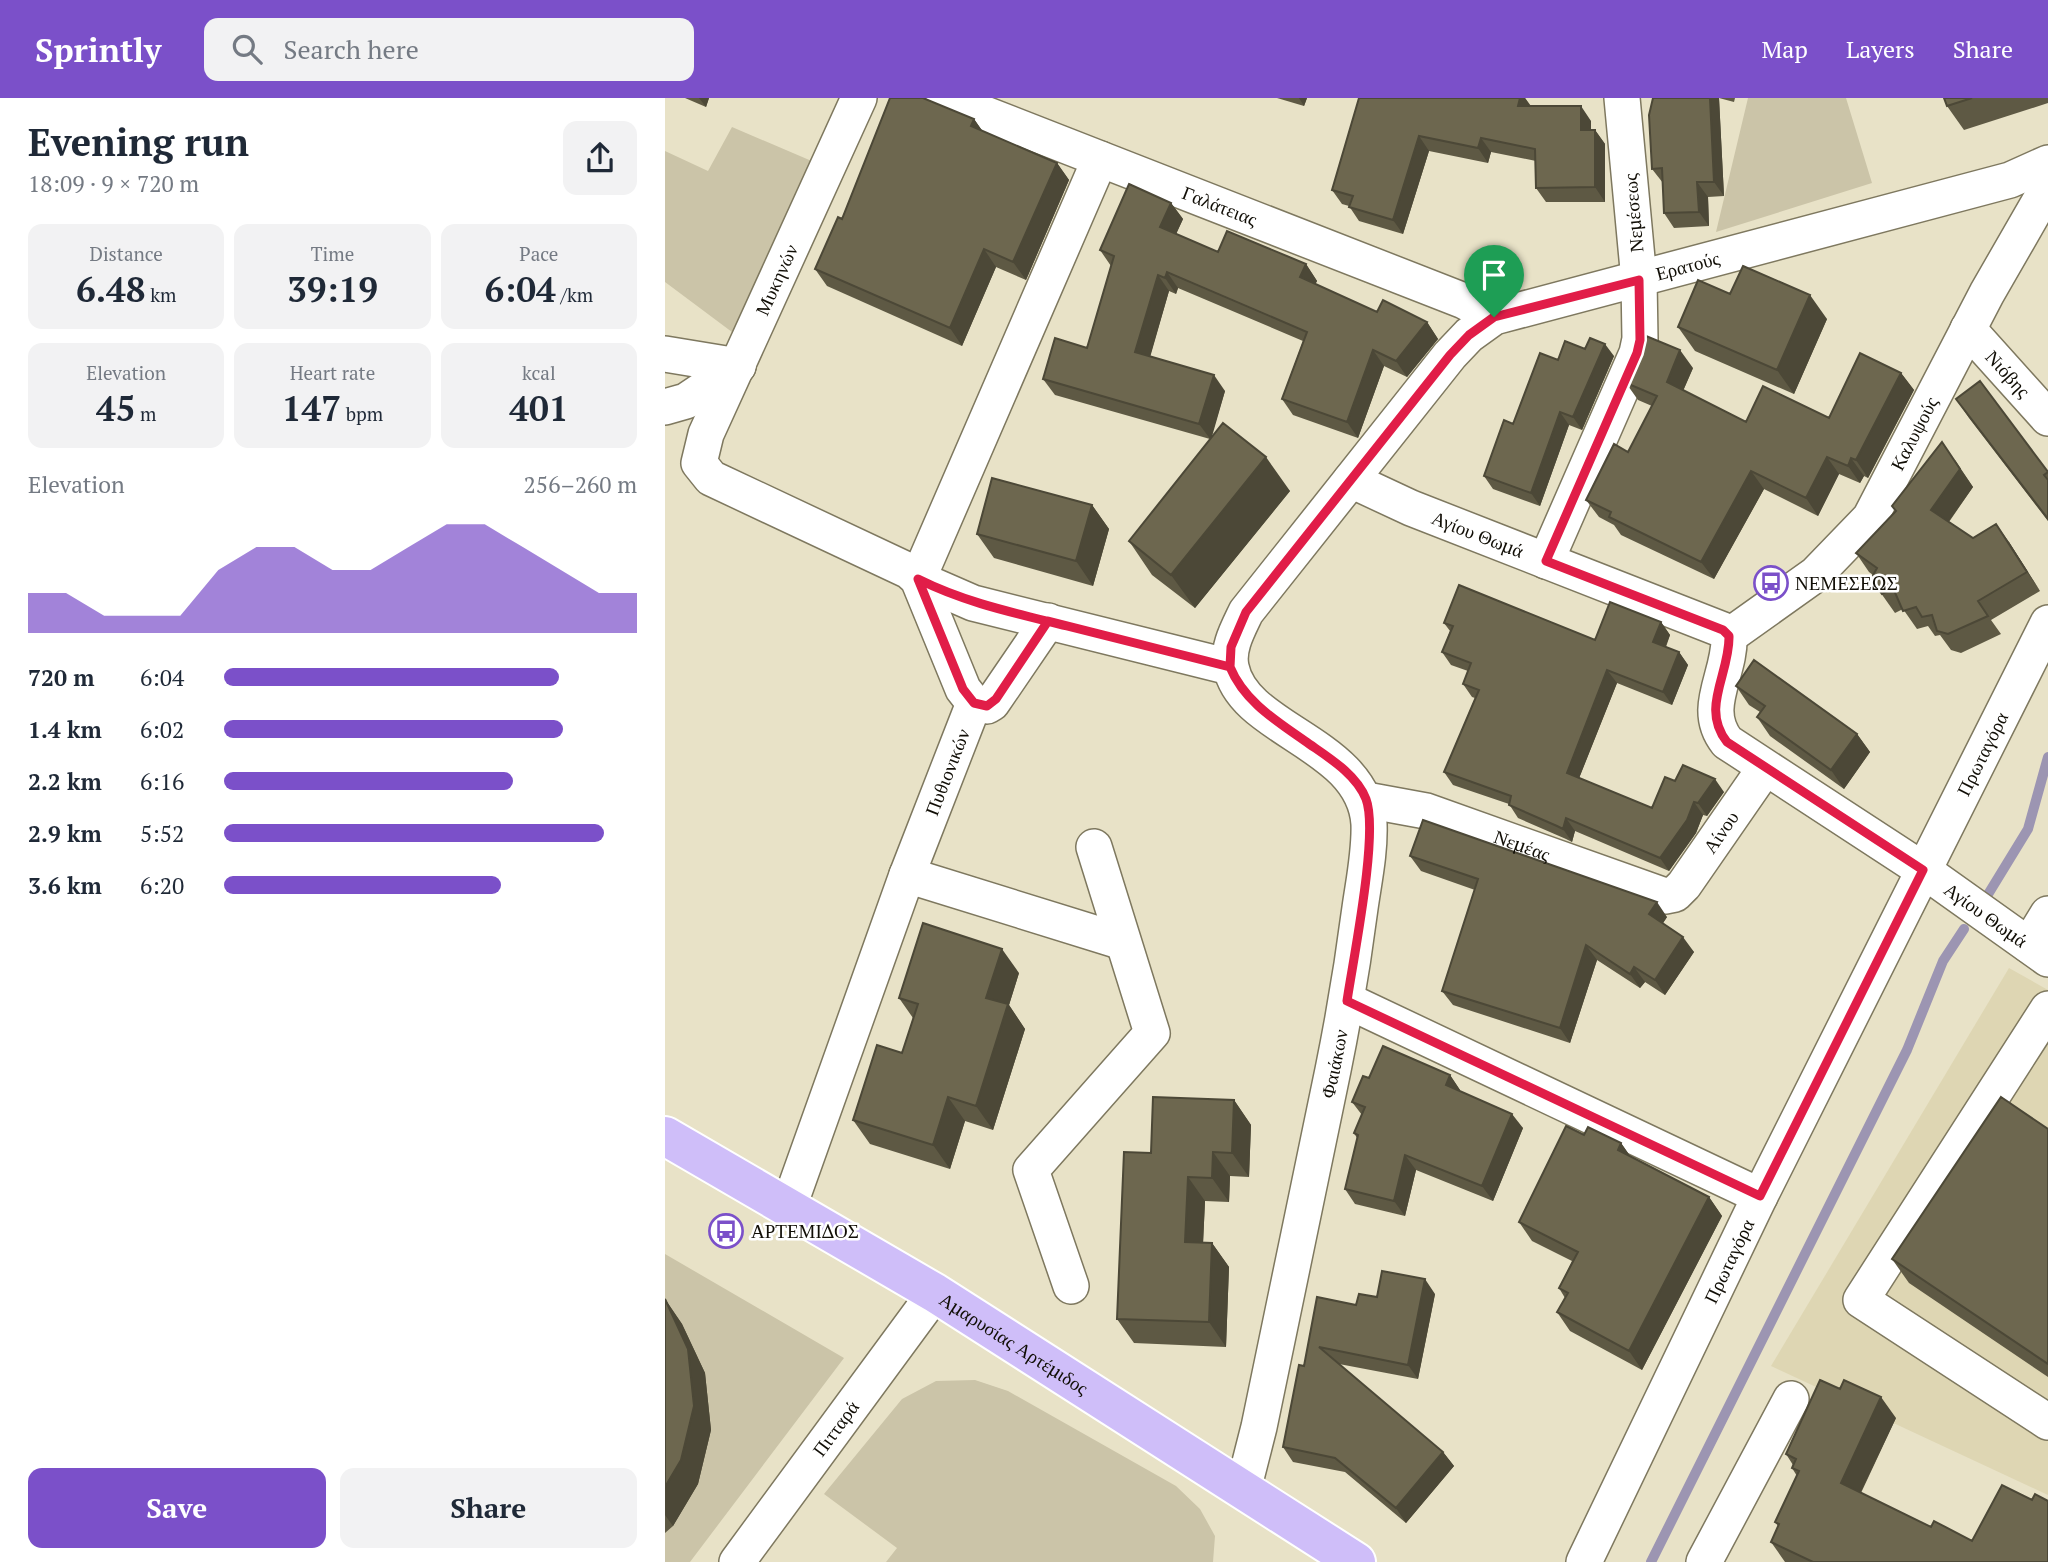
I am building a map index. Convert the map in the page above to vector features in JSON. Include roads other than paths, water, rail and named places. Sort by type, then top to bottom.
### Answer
[{"type":"main road","name":"Αμαρυσίας Αρτέμιδος","points":[[665,1136],[935,1293],[1356,1562]]},
{"type":"street","name":"Μυκηνών","points":[[859,98],[701,448],[699,463],[711,478],[899,564],[918,579]]},
{"type":"street","name":"Γαλάτειας","points":[[944,98],[1464,301],[1494,317]]},
{"type":"street","name":"Νεμέσεως","points":[[1546,561],[1637,353],[1640,340],[1639,280],[1623,98]]},
{"type":"street","points":[[1100,159],[918,579],[973,603],[1230,667]]},
{"type":"street","name":"Ερατούς","points":[[1351,480],[1450,355],[1469,335],[1494,317],[2010,180],[2048,163]]},
{"type":"street","name":"Καλυψούς","points":[[1729,636],[1816,574],[1870,518],[1968,329],[2048,187]]},
{"type":"street","name":"Νιόβης","points":[[1968,329],[2048,418]]},
{"type":"street","points":[[665,354],[738,366]]},
{"type":"street","points":[[665,407],[686,401],[738,366]]},
{"type":"street","points":[[1351,480],[1246,612],[1231,647],[1230,667],[1245,693],[1269,716],[1333,760],[1366,800]]},
{"type":"street","name":"Αγίου Θωμά","points":[[1351,480],[1411,508],[1713,625],[1729,636],[1728,654],[1716,698],[1716,723],[1727,742],[1923,870],[2038,952]]},
{"type":"street","name":"Πυθιονικών","points":[[789,1206],[907,875],[974,703],[963,689],[918,579]]},
{"type":"street","points":[[974,703],[987,706],[996,699],[1048,621]]},
{"type":"street","name":"Πρωταγόρα","points":[[1584,1562],[1760,1196],[2048,623]]},
{"type":"street","name":"Αίνου","points":[[1675,894],[1765,768]]},
{"type":"street","name":"Νεμέας","points":[[1366,800],[1426,811],[1665,895],[1675,894]]},
{"type":"street","name":"Φαιάκων","points":[[1243,1490],[1259,1427],[1347,1001],[1369,850],[1366,800]]},
{"type":"street","points":[[1071,1286],[1031,1170],[1151,1033],[1094,847]]},
{"type":"street","points":[[907,875],[1123,942]]},
{"type":"street","points":[[2038,952],[2048,914]]},
{"type":"street","points":[[1347,1001],[1760,1196]]},
{"type":"street","points":[[2048,1009],[1861,1300],[2048,1422]]},
{"type":"street","name":"Πιτταρά","points":[[737,1562],[935,1293]]},
{"type":"street","points":[[1704,1562],[1791,1399]]},
{"type":"waterway","points":[[1987,896],[2028,829],[2048,757]]},
{"type":"waterway","points":[[1651,1562],[1907,1050],[1943,961],[1964,929]]},
{"type":"place","name":"ΝΕΜΕΣΕΩΣ","points":[[1771,583]]},
{"type":"place","name":"ΑΡΤΕΜΙΔΟΣ","points":[[726,1231]]}]
